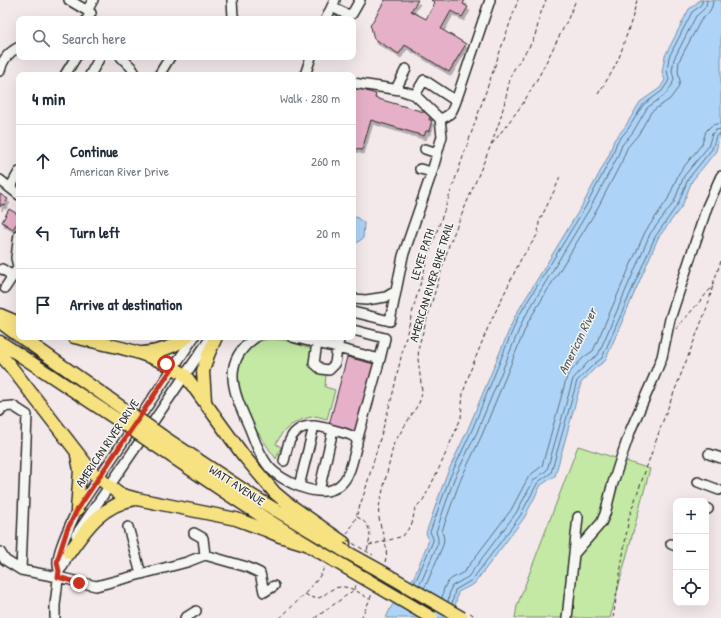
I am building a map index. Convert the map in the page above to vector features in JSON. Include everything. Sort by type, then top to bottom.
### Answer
[{"type":"main road","points":[[0,315],[16,322]]},
{"type":"main road","name":"WATT AVENUE","points":[[0,322],[16,333]]},
{"type":"main road","name":"WATT AVENUE","points":[[26,340],[128,412],[158,440],[207,481],[306,544],[329,563],[432,618]]},
{"type":"main road","points":[[86,340],[140,354],[173,367],[185,375],[243,455],[275,493],[287,503],[344,542]]},
{"type":"main road","points":[[140,354],[162,351],[174,346],[183,340]]},
{"type":"main road","points":[[205,402],[203,371],[215,340]]},
{"type":"main road","name":"WATT AVENUE","points":[[0,342],[121,422],[158,440],[254,497],[344,542],[381,568],[462,618]]},
{"type":"main road","points":[[0,354],[93,473],[119,494],[236,519],[280,536],[306,544]]},
{"type":"main road","points":[[76,452],[80,470],[77,510]]},
{"type":"main road","points":[[69,553],[81,535],[101,514],[112,506],[126,500],[137,499]]},
{"type":"street","points":[[68,0],[87,15],[93,0]]},
{"type":"street","points":[[232,0],[234,16]]},
{"type":"street","points":[[327,16],[333,4],[346,14],[352,14],[360,0]]},
{"type":"street","points":[[440,119],[447,116],[452,111],[490,0]]},
{"type":"street","points":[[0,71],[8,55],[16,49]]},
{"type":"street","points":[[67,72],[74,60]]},
{"type":"street","points":[[92,72],[98,60]]},
{"type":"street","points":[[124,60],[134,72]]},
{"type":"street","points":[[161,72],[168,60]]},
{"type":"street","points":[[306,72],[310,60]]},
{"type":"street","points":[[396,89],[406,70]]},
{"type":"street","points":[[415,94],[424,80],[456,101]]},
{"type":"street","points":[[356,83],[396,89],[415,94],[440,119],[442,136],[432,172],[403,256],[390,321],[356,313]]},
{"type":"street","points":[[425,149],[437,152]]},
{"type":"street","points":[[420,169],[432,172]]},
{"type":"street","points":[[574,554],[601,522],[605,514],[620,458],[662,357],[670,319],[707,207],[721,176]]},
{"type":"street","points":[[10,188],[16,177]]},
{"type":"street","points":[[0,180],[16,193]]},
{"type":"street","points":[[2,269],[16,272]]},
{"type":"street","points":[[5,288],[16,273]]},
{"type":"street","points":[[356,299],[366,300],[386,297],[396,291]]},
{"type":"street","points":[[252,340],[245,346],[235,361],[233,371],[234,387],[236,398],[260,454],[274,472],[283,479],[299,486],[319,491],[329,491],[340,486],[348,476],[385,338],[356,331]]},
{"type":"street","name":"AMERICAN RIVER DRIVE","points":[[55,618],[59,574],[57,563],[67,530],[77,510],[192,340]]},
{"type":"street","name":"AMERICAN RIVER DRIVE","points":[[59,574],[77,533],[209,340]]},
{"type":"street","points":[[339,340],[337,348],[335,364],[329,370],[322,369],[314,362],[322,341],[337,348],[380,359]]},
{"type":"street","points":[[0,411],[1,407],[13,406],[27,415],[21,570]]},
{"type":"street","points":[[284,461],[289,441],[298,430],[305,427],[314,426],[352,435],[357,441]]},
{"type":"street","points":[[299,486],[314,426]]},
{"type":"street","points":[[319,491],[333,430]]},
{"type":"street","points":[[710,454],[721,458]]},
{"type":"street","points":[[698,482],[719,490]]},
{"type":"street","points":[[567,618],[578,517]]},
{"type":"street","points":[[128,527],[141,574]]},
{"type":"street","points":[[194,533],[203,538],[205,555]]},
{"type":"street","points":[[0,552],[5,560],[21,570],[59,574],[96,586],[187,562],[205,555],[247,567],[260,573],[262,582]]},
{"type":"street","points":[[185,618],[196,611]]},
{"type":"path","name":"LEVEE PATH","points":[[344,542],[356,517],[392,397],[404,344],[430,251],[518,0]]},
{"type":"path","name":"AMERICAN RIVER BIKE TRAIL","points":[[381,568],[386,559],[387,552],[386,541],[379,522],[379,507],[394,443],[419,403],[421,397],[418,359],[419,344],[448,245],[491,145],[505,102],[508,83],[519,60],[536,34],[540,15],[546,0]]},
{"type":"path","points":[[491,145],[522,105],[546,62],[576,0]]},
{"type":"path","points":[[598,94],[619,58],[637,0]]},
{"type":"path","points":[[369,545],[403,536],[412,524],[415,508],[423,500],[442,462],[461,418],[464,393],[471,369],[489,325],[521,258],[538,234],[539,222],[560,176]]},
{"type":"path","points":[[613,618],[629,516],[664,418],[708,305],[721,261]]},
{"type":"path","points":[[666,338],[673,332],[713,285]]},
{"type":"path","points":[[280,618],[305,594],[329,563]]},
{"type":"path","points":[[305,594],[313,598],[319,598],[339,587],[354,590],[370,600]]},
{"type":"path","points":[[315,618],[354,590]]},
{"type":"path","points":[[361,618],[374,590]]},
{"type":"green space","points":[[283,340],[312,349],[310,360],[326,374],[325,387],[335,390],[327,419],[316,416],[303,419],[291,425],[282,433],[276,444],[281,447],[276,459],[250,421],[236,381],[239,362],[249,347],[260,341]]},
{"type":"green space","points":[[578,446],[650,469],[610,618],[515,618],[517,606]]},
{"type":"water","name":"American River","points":[[699,0],[721,0],[721,130],[716,151],[692,181],[682,206],[658,238],[605,361],[595,368],[581,383],[555,476],[541,485],[524,518],[474,584],[458,592],[453,618],[386,618],[391,607],[414,577],[429,540],[426,533],[446,476],[468,429],[515,316],[583,204],[609,155],[614,140],[625,127],[640,102],[660,88],[665,80],[662,72],[665,56],[689,9]]},
{"type":"water","points":[[356,217],[364,223],[363,238],[356,244]]},
{"type":"building","points":[[385,0],[418,0],[411,11],[426,19],[435,3],[431,0],[465,0],[463,4],[468,7],[462,17],[451,11],[441,29],[466,44],[449,72],[405,45],[399,54],[374,39],[370,26]]},
{"type":"building","points":[[356,85],[367,88],[366,91],[376,94],[375,98],[431,114],[429,120],[432,120],[429,131],[426,131],[424,136],[371,120],[362,150],[356,149]]},
{"type":"building","points":[[0,194],[8,199],[4,205],[2,204],[0,207]]},
{"type":"building","points":[[9,209],[16,213],[16,224],[13,229],[2,222]]},
{"type":"building","points":[[347,357],[374,364],[356,432],[329,425]]},
{"type":"route","points":[[79,583],[58,577],[59,571],[57,563],[67,530],[77,510],[173,367],[166,364]]}]
